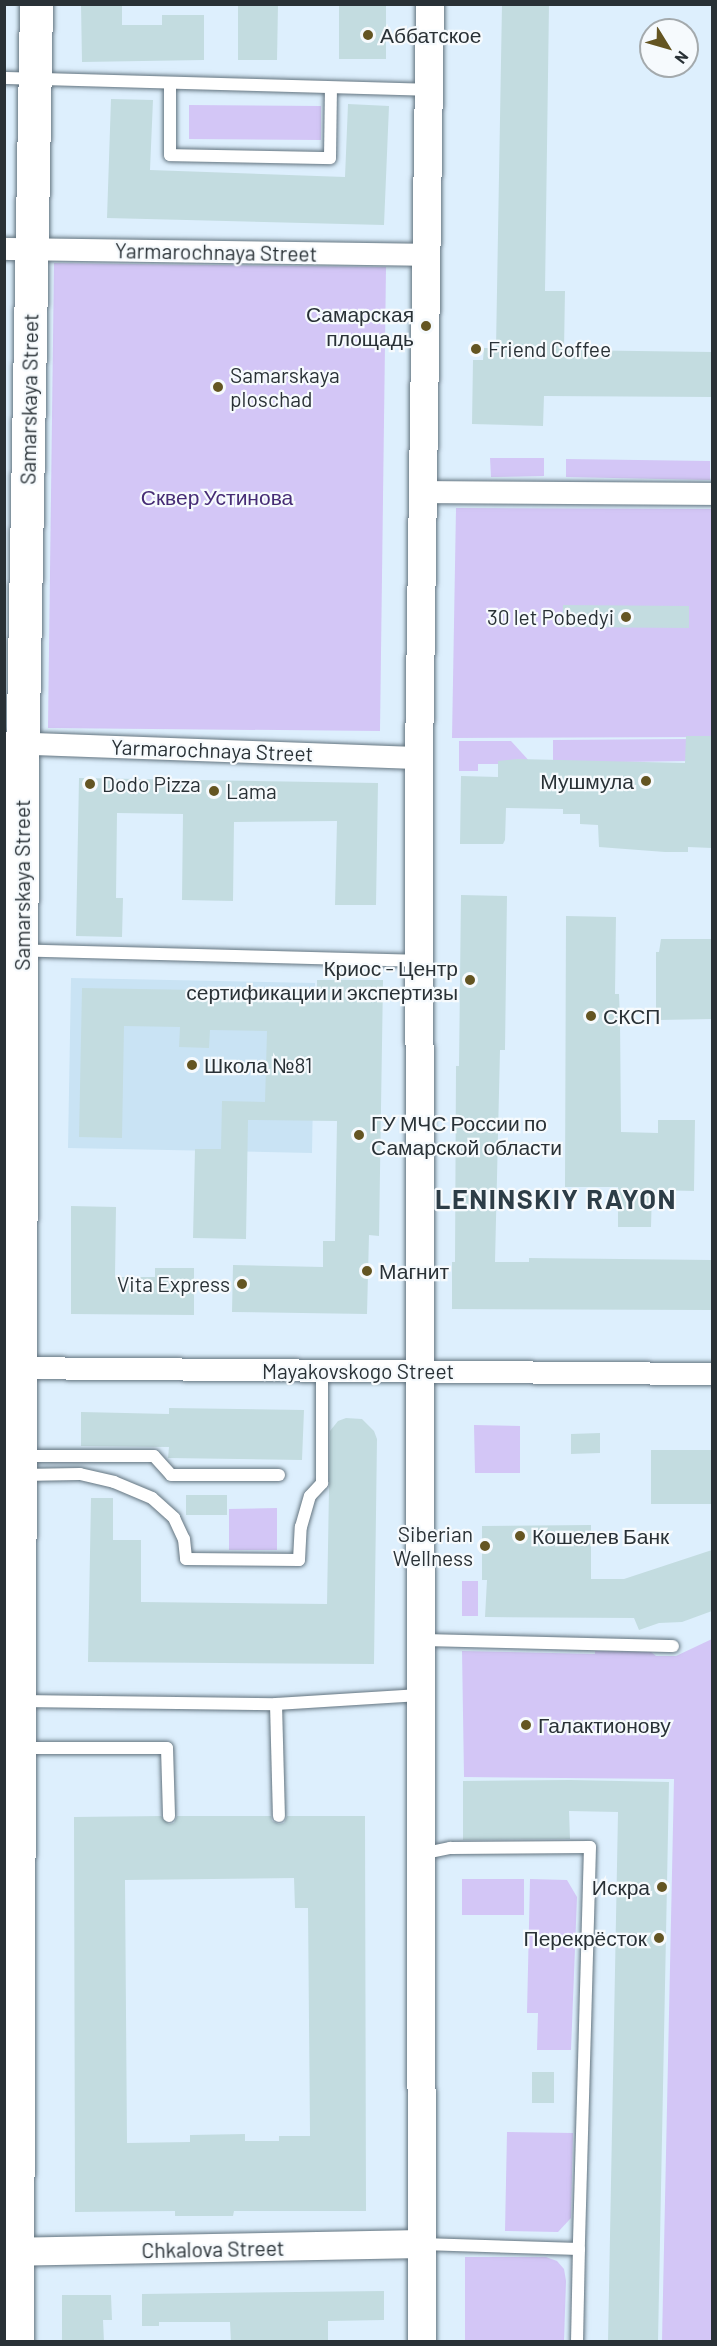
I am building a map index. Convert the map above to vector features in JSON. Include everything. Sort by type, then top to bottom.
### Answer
[{"type":"main road","name":"Samarskaya Street","points":[[17,2342],[10,2252],[18,1748],[18,1465],[11,1368],[19,79],[36,4]]},
{"type":"street","points":[[422,2342],[419,758],[430,4]]},
{"type":"street","name":"Yarmarochnaya Street","points":[[18,249],[427,255]]},
{"type":"street","points":[[424,492],[712,494]]},
{"type":"street","name":"Yarmarochnaya Street","points":[[14,744],[419,758]]},
{"type":"street","name":"Mayakovskogo Street","points":[[11,1368],[712,1374]]},
{"type":"street","name":"Chkalova Street","points":[[10,2252],[422,2244]]},
{"type":"lane","points":[[19,79],[429,90]]},
{"type":"lane","points":[[170,84],[170,155],[330,158],[331,88]]},
{"type":"lane","points":[[14,950],[419,961]]},
{"type":"lane","points":[[18,1465],[80,1474],[114,1482],[152,1498],[174,1518],[184,1539],[186,1559],[299,1560],[301,1527],[310,1496],[322,1483],[322,1371]]},
{"type":"lane","points":[[18,1465],[154,1456],[171,1475],[279,1475]]},
{"type":"lane","points":[[420,1640],[673,1646]]},
{"type":"lane","points":[[18,1701],[276,1704],[420,1695]]},
{"type":"lane","points":[[276,1704],[279,1816]]},
{"type":"lane","points":[[18,1748],[167,1748],[169,1816]]},
{"type":"lane","points":[[421,1854],[450,1848],[590,1847],[577,2342]]},
{"type":"lane","points":[[422,2244],[579,2249]]},
{"type":"shaded area","name":"Школа №81","points":[[71,978],[315,983],[312,1153],[68,1148]]},
{"type":"green space","points":[[189,105],[321,106],[321,140],[189,139]]},
{"type":"green space","name":"Сквер Устинова","points":[[54,263],[386,267],[380,731],[48,728]]},
{"type":"green space","points":[[490,458],[544,458],[544,476],[491,477]]},
{"type":"green space","points":[[566,459],[710,461],[710,480],[566,477]]},
{"type":"green space","points":[[456,508],[712,509],[712,737],[452,738]]},
{"type":"green space","points":[[688,739],[688,761],[553,763],[553,740]]},
{"type":"green space","points":[[459,741],[511,741],[532,764],[478,764],[478,771],[459,771]]},
{"type":"green space","points":[[474,1425],[520,1426],[520,1473],[475,1473]]},
{"type":"green space","points":[[277,1508],[277,1550],[229,1550],[229,1509]]},
{"type":"green space","points":[[462,1581],[478,1581],[478,1616],[462,1616]]},
{"type":"green space","points":[[712,1639],[712,2341],[662,2341],[674,1779],[464,1777],[462,1651],[595,1654],[595,1651],[651,1652],[656,1656],[676,1656]]},
{"type":"green space","points":[[462,1879],[524,1879],[524,1915],[462,1915]]},
{"type":"green space","points":[[530,1879],[567,1880],[577,1897],[571,2050],[537,2050],[538,2013],[527,2013]]},
{"type":"green space","points":[[507,2132],[573,2133],[571,2218],[558,2232],[505,2231]]},
{"type":"green space","points":[[465,2257],[546,2257],[557,2261],[564,2269],[566,2281],[564,2341],[465,2341]]},
{"type":"building","points":[[81,4],[122,4],[122,25],[162,25],[162,15],[204,15],[204,60],[82,62]]},
{"type":"building","points":[[238,4],[278,4],[277,60],[238,60]]},
{"type":"building","points":[[339,4],[386,4],[386,59],[339,59]]},
{"type":"building","points":[[502,4],[549,4],[545,291],[565,291],[564,350],[712,352],[712,397],[544,396],[543,426],[472,424],[473,360],[483,360],[484,348],[496,348]]},
{"type":"building","points":[[111,99],[153,100],[150,170],[345,177],[348,104],[389,106],[384,225],[107,218]]},
{"type":"building","name":"30 let Pobedyi","points":[[563,605],[689,606],[689,628],[562,627]]},
{"type":"building","points":[[686,736],[712,736],[712,848],[688,847],[688,852],[665,852],[599,847],[598,825],[580,824],[580,814],[563,814],[563,809],[506,808],[503,844],[460,844],[461,776],[498,777],[498,761],[518,759],[685,763]]},
{"type":"building","points":[[79,778],[378,783],[376,905],[335,905],[337,821],[234,822],[233,901],[182,900],[183,814],[117,813],[116,898],[123,898],[122,937],[76,936]]},
{"type":"building","points":[[461,895],[507,896],[505,1050],[500,1050],[495,1262],[529,1262],[529,1258],[712,1260],[712,1310],[452,1309],[452,1262],[455,1262],[456,1066],[459,1066]]},
{"type":"building","points":[[566,916],[616,917],[615,994],[619,994],[621,1132],[658,1133],[658,1120],[695,1120],[694,1191],[652,1190],[651,1227],[618,1227],[618,1187],[565,1187]]},
{"type":"building","points":[[661,939],[712,939],[712,1019],[659,1020],[659,1011],[656,1011],[656,952],[659,952]]},
{"type":"building","points":[[317,980],[383,980],[379,1236],[369,1235],[367,1314],[232,1312],[233,1265],[323,1267],[323,1241],[335,1241],[337,1121],[248,1120],[246,1239],[193,1238],[195,1149],[221,1149],[222,1101],[265,1102],[267,1031],[210,1030],[209,1048],[179,1047],[180,1027],[124,1026],[122,1138],[79,1137],[82,988],[317,992]]},
{"type":"building","points":[[71,1206],[116,1207],[115,1277],[155,1277],[155,1268],[194,1268],[194,1315],[71,1314]]},
{"type":"building","points":[[169,1408],[304,1410],[302,1460],[168,1458],[169,1447],[81,1446],[81,1412],[169,1414]]},
{"type":"building","points":[[346,1418],[362,1419],[374,1431],[377,1439],[374,1664],[88,1662],[91,1498],[113,1498],[113,1540],[141,1540],[141,1602],[327,1604],[330,1431],[338,1421]]},
{"type":"building","points":[[600,1433],[600,1453],[571,1454],[571,1434]]},
{"type":"building","points":[[651,1450],[712,1450],[712,1504],[651,1504]]},
{"type":"building","points":[[186,1495],[227,1495],[227,1515],[186,1515]]},
{"type":"building","points":[[591,1525],[591,1579],[624,1579],[712,1550],[712,1611],[682,1622],[659,1623],[639,1630],[634,1618],[485,1617],[487,1580],[482,1580],[482,1526]]},
{"type":"building","points":[[463,1781],[669,1782],[658,2342],[608,2342],[618,1812],[569,1811],[570,1839],[463,1840]]},
{"type":"building","points":[[161,1816],[169,1824],[174,1823],[177,1816],[271,1816],[272,1821],[279,1824],[284,1823],[287,1816],[365,1816],[366,2211],[234,2211],[233,2216],[175,2216],[175,2211],[75,2212],[74,1817]],"holes":[[[294,1878],[295,1908],[308,1908],[310,2136],[279,2136],[279,2141],[245,2141],[245,2134],[190,2135],[190,2142],[127,2143],[125,1880]]]},
{"type":"building","points":[[532,2072],[554,2072],[554,2103],[532,2103]]},
{"type":"building","points":[[384,2291],[384,2320],[328,2321],[328,2342],[231,2342],[230,2322],[159,2322],[159,2326],[142,2326],[142,2294]]},
{"type":"building","points":[[62,2295],[111,2295],[112,2320],[103,2320],[104,2342],[62,2342]]},
{"type":"place","name":"Аббатское","points":[[368,35]]},
{"type":"place","name":"Самарская площадь","points":[[426,326]]},
{"type":"place","name":"Friend Coffee","points":[[476,349]]},
{"type":"place","name":"Samarskaya ploschad","points":[[218,387]]},
{"type":"place","name":"30 let Pobedyi","points":[[626,617]]},
{"type":"place","name":"Мушмула","points":[[646,781]]},
{"type":"place","name":"Dodo Pizza","points":[[90,784]]},
{"type":"place","name":"Lama","points":[[214,791]]},
{"type":"place","name":"Криос - Центр сертификации и экспертизы","points":[[470,980]]},
{"type":"place","name":"СКСП","points":[[591,1016]]},
{"type":"place","name":"Школа №81","points":[[192,1065]]},
{"type":"place","name":"ГУ МЧС России по Самарской области","points":[[359,1135]]},
{"type":"place","name":"Магнит","points":[[367,1271]]},
{"type":"place","name":"Vita Express","points":[[242,1284]]},
{"type":"place","name":"Кошелев Банк","points":[[520,1536]]},
{"type":"place","name":"Siberian Wellness","points":[[485,1546]]},
{"type":"place","name":"Галактионову","points":[[526,1725]]},
{"type":"place","name":"Искра","points":[[662,1887]]},
{"type":"place","name":"Перекрёсток","points":[[659,1938]]},
{"type":"district","name":"LENINSKIY RAYON","points":[[556,1199]]}]
